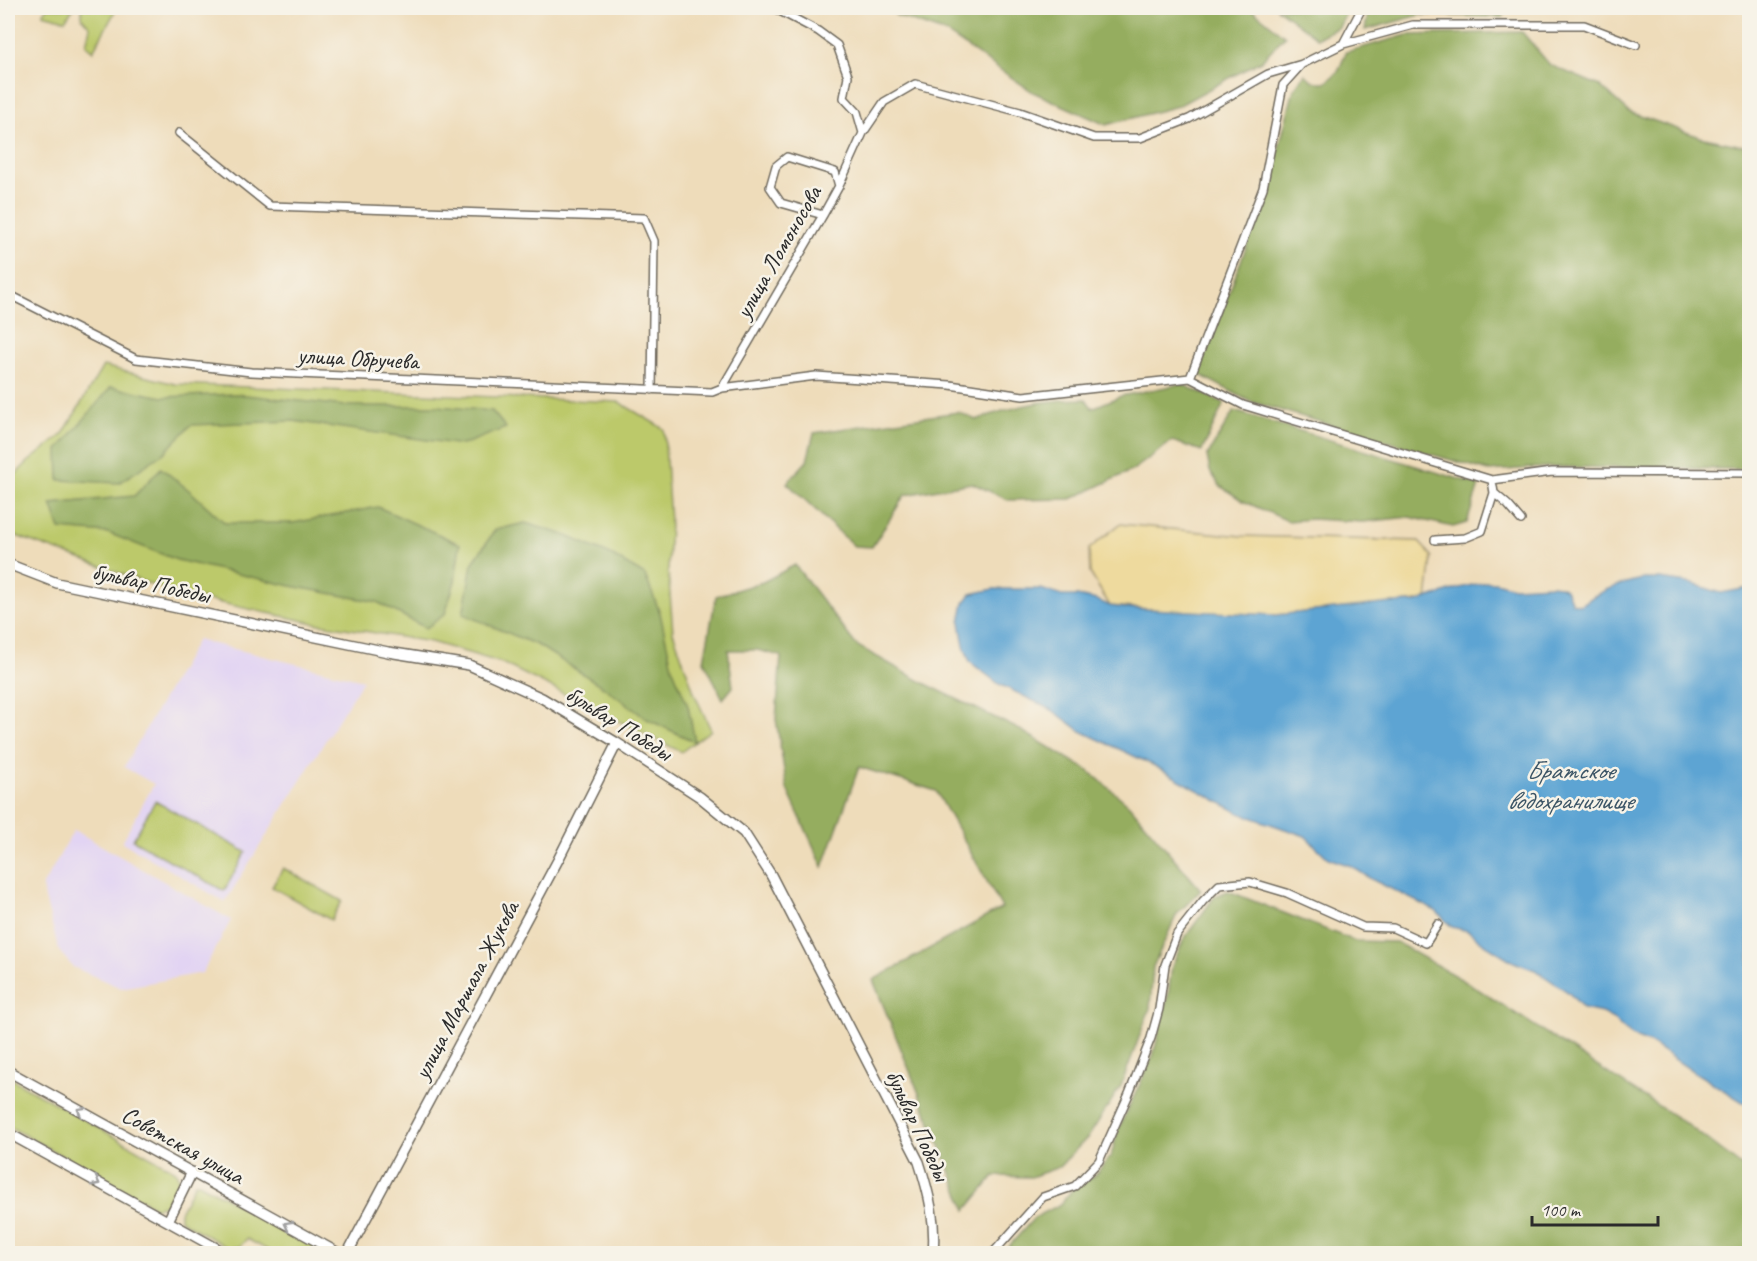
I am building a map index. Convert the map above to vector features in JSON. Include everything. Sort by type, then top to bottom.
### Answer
[{"type":"street","points":[[774,8],[818,31],[837,45],[848,76],[844,98],[857,112],[862,134]]},
{"type":"street","points":[[1342,44],[1362,8]]},
{"type":"street","points":[[1636,45],[1584,25],[1413,25],[1342,44],[1302,64],[1283,86],[1263,188],[1190,378],[1243,405],[1492,480],[1552,472],[1749,474]]},
{"type":"street","name":"улица Ломоносова","points":[[722,387],[823,215],[839,186],[862,134],[884,102],[915,84],[1020,112],[1094,138],[1140,138],[1189,119],[1268,74],[1302,64]]},
{"type":"street","points":[[179,133],[270,206],[644,218],[654,241],[652,390]]},
{"type":"street","points":[[823,215],[781,203],[770,187],[776,166],[787,157],[810,162],[835,172],[839,186]]},
{"type":"street","name":"улица Обручева","points":[[8,294],[136,359],[250,372],[712,392],[722,387],[816,376],[950,385],[1023,396],[1190,378]]},
{"type":"street","points":[[1435,540],[1465,538],[1482,531],[1494,493],[1492,480]]},
{"type":"street","points":[[1494,493],[1521,520]]},
{"type":"street","name":"бульвар Победы","points":[[8,564],[57,583],[388,652],[469,665],[542,698],[700,797],[744,833],[771,875],[919,1162],[927,1185],[933,1215],[935,1234],[933,1254]]},
{"type":"street","name":"улица Маршала Жукова","points":[[346,1254],[558,860],[617,743]]},
{"type":"street","points":[[992,1254],[1043,1197],[1075,1186],[1099,1161],[1151,1038],[1159,1008],[1165,965],[1177,934],[1219,885],[1250,882],[1287,893],[1363,927],[1393,927],[1426,943],[1438,924]]},
{"type":"street","name":"Советская улица","points":[[8,1071],[340,1254]]},
{"type":"street","points":[[8,1133],[227,1254]]},
{"type":"street","points":[[168,1221],[192,1172]]},
{"type":"shaded area","points":[[197,640],[363,680],[225,902],[122,842],[154,784],[124,767]]},
{"type":"shaded area","points":[[74,830],[231,920],[202,973],[121,988],[73,967],[59,951],[42,887]]},
{"type":"green space","points":[[47,8],[74,8],[65,20],[43,14]]},
{"type":"green space","points":[[82,8],[117,8],[93,51],[86,45],[90,27],[82,18]]},
{"type":"green space","points":[[899,8],[1250,8],[1285,36],[1261,61],[1178,106],[1106,125],[1033,92],[946,33],[895,15]]},
{"type":"green space","points":[[1277,8],[1349,8],[1339,27],[1317,38]]},
{"type":"green space","points":[[1371,8],[1507,8],[1503,17],[1420,15],[1365,30]]},
{"type":"green space","points":[[1522,32],[1550,65],[1600,86],[1629,112],[1700,137],[1749,146],[1749,469],[1550,467],[1489,471],[1249,401],[1198,374],[1268,190],[1294,89],[1305,74],[1314,82],[1327,82],[1339,70],[1346,52],[1407,35]]},
{"type":"green space","points":[[103,366],[175,384],[619,402],[664,429],[670,522],[668,569],[673,632],[695,695],[711,730],[681,752],[502,663],[431,642],[314,623],[175,593],[8,533],[8,482],[28,462],[63,434]]},
{"type":"green space","points":[[1181,384],[1224,403],[1202,451],[1172,441],[1133,470],[1071,499],[1008,500],[972,483],[905,495],[872,547],[854,546],[787,483],[807,461],[814,433],[958,412],[976,420],[1016,407],[1057,400],[1086,399],[1092,408],[1121,396]]},
{"type":"green space","points":[[111,387],[163,397],[236,394],[345,406],[437,406],[492,411],[506,428],[462,445],[293,421],[191,425],[164,453],[119,483],[59,480],[58,450]]},
{"type":"green space","points":[[1234,411],[1479,485],[1467,523],[1453,527],[1409,517],[1363,522],[1312,519],[1288,521],[1243,501],[1220,486],[1210,471],[1207,456]]},
{"type":"green space","points":[[161,468],[225,523],[293,523],[378,507],[460,544],[455,581],[445,614],[426,628],[377,602],[291,586],[177,560],[108,533],[60,529],[51,504],[134,496]]},
{"type":"green space","points":[[525,523],[562,534],[611,555],[645,575],[660,613],[672,667],[688,706],[695,742],[647,719],[605,688],[539,646],[463,614],[472,564],[495,530]]},
{"type":"green space","points":[[795,565],[856,645],[920,681],[1022,731],[1089,771],[1129,805],[1201,890],[1177,914],[1153,967],[1150,1008],[1121,1086],[1089,1136],[1059,1167],[1031,1177],[994,1176],[966,1210],[873,980],[1002,908],[936,791],[859,767],[823,867],[787,789],[776,719],[781,656],[757,650],[728,650],[733,687],[723,699],[704,661],[716,596],[763,582]]},
{"type":"green space","points":[[155,801],[246,852],[224,891],[133,840]]},
{"type":"green space","points":[[283,868],[342,901],[331,920],[272,887]]},
{"type":"green space","points":[[1228,891],[1355,941],[1396,942],[1473,986],[1688,1125],[1749,1172],[1749,1253],[1002,1254],[1034,1218],[1061,1204],[1075,1186],[1093,1177],[1111,1156],[1119,1128],[1153,1056],[1168,996],[1172,966],[1184,939],[1215,896]]},
{"type":"green space","points":[[8,1077],[176,1171],[179,1180],[165,1205],[156,1208],[8,1126]]},
{"type":"green space","points":[[195,1183],[199,1183],[325,1253],[273,1253],[247,1239],[239,1247],[228,1248],[180,1220],[180,1212]]},
{"type":"sand","points":[[1120,524],[1242,536],[1418,541],[1432,556],[1427,600],[1276,615],[1110,606],[1090,573],[1089,549]]},
{"type":"water","name":"Братское водохранилище","points":[[1643,579],[1693,584],[1721,593],[1749,588],[1749,1106],[1652,1044],[1632,1036],[1613,1019],[1602,1013],[1584,1009],[1569,993],[1535,970],[1514,962],[1468,931],[1452,927],[1436,911],[1371,879],[1351,866],[1328,858],[1305,836],[1239,813],[1153,765],[1081,731],[1052,710],[999,684],[970,662],[964,646],[960,622],[964,603],[971,594],[994,589],[1041,589],[1062,596],[1077,596],[1125,608],[1276,615],[1417,602],[1486,582],[1514,587],[1560,586],[1566,589],[1572,603],[1580,605],[1607,590]]}]
